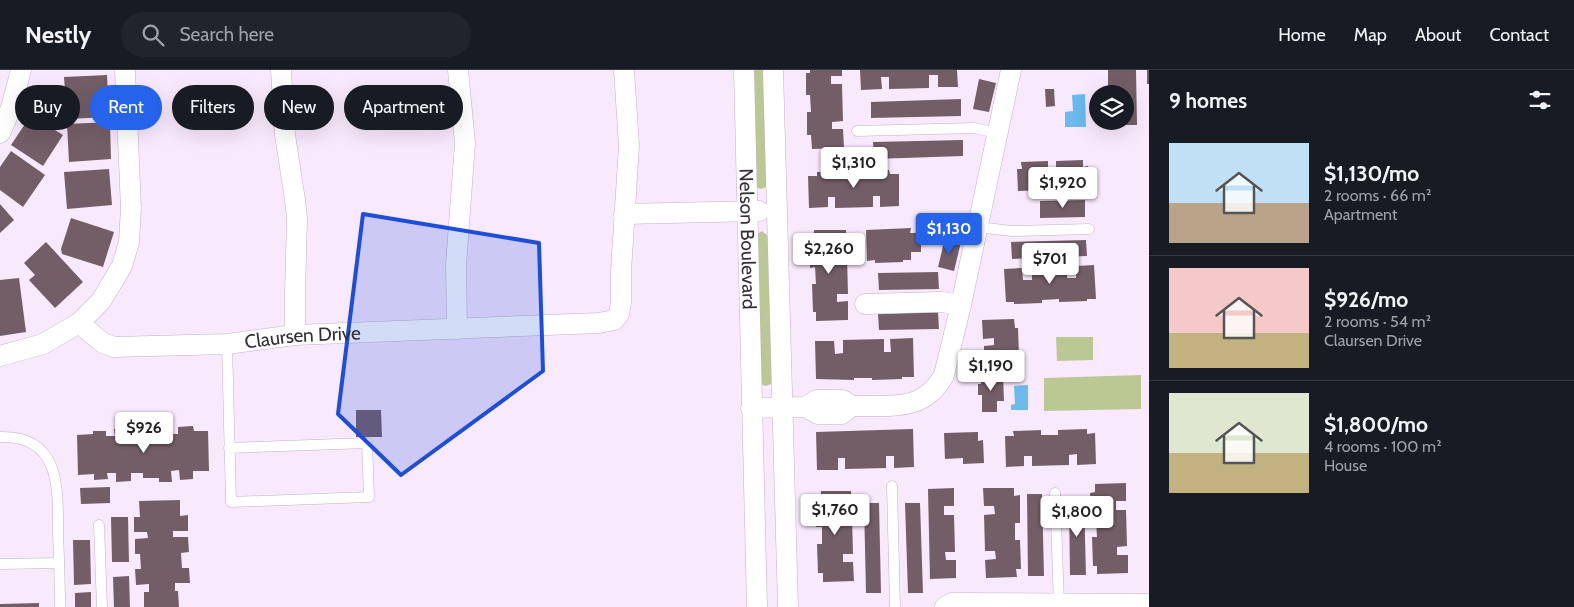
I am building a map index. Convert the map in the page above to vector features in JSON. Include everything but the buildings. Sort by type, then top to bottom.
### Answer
[{"type":"street","points":[[0,133],[12,108],[21,70]]},
{"type":"street","points":[[0,356],[43,344],[79,323],[92,311],[110,289],[122,266],[129,242],[131,208],[125,70]]},
{"type":"street","points":[[281,70],[285,135],[296,200],[297,218],[294,295],[295,335]]},
{"type":"street","points":[[457,329],[456,265],[465,143],[458,70]]},
{"type":"street","points":[[624,70],[629,146],[624,214],[776,211]]},
{"type":"street","name":"Nelson Boulevard","points":[[744,70],[757,607]]},
{"type":"street","name":"Nelson Boulevard","points":[[772,70],[788,607]]},
{"type":"street","points":[[751,408],[805,407],[818,414],[842,414],[852,406],[912,403],[927,396],[939,383],[944,374],[961,305],[1011,70]]},
{"type":"street","name":"Claursen Drive","points":[[79,323],[103,343],[114,347],[227,344],[295,335],[599,324],[614,320],[619,314],[624,214]]},
{"type":"street","points":[[865,304],[942,302],[961,305]]},
{"type":"street","points":[[945,607],[952,603],[1149,604]]},
{"type":"lane","points":[[857,131],[974,128],[997,133]]},
{"type":"lane","points":[[977,227],[1012,231],[1089,229]]},
{"type":"lane","points":[[227,344],[231,502],[369,497],[367,443],[230,448]]},
{"type":"lane","points":[[0,437],[17,438],[34,446],[42,452],[53,467],[58,492],[60,607]]},
{"type":"lane","points":[[892,486],[895,607]]},
{"type":"lane","points":[[1055,493],[1059,604]]},
{"type":"lane","points":[[100,525],[102,607]]},
{"type":"lane","points":[[0,564],[59,563]]},
{"type":"highlighted area","points":[[363,214],[539,243],[543,371],[401,475],[338,414]]},
{"type":"green space","points":[[752,70],[764,70],[767,184],[766,187],[761,189],[756,187]]},
{"type":"green space","points":[[762,231],[768,236],[772,381],[771,384],[766,386],[761,384],[757,234]]},
{"type":"green space","points":[[1056,337],[1093,337],[1093,360],[1057,361]]},
{"type":"green space","points":[[1141,375],[1141,409],[1044,411],[1044,378]]},
{"type":"water","points":[[1085,94],[1086,127],[1065,127],[1065,112],[1073,111],[1072,95]]},
{"type":"water","points":[[1028,385],[1028,410],[1011,410],[1011,405],[1015,404],[1014,386]]}]
